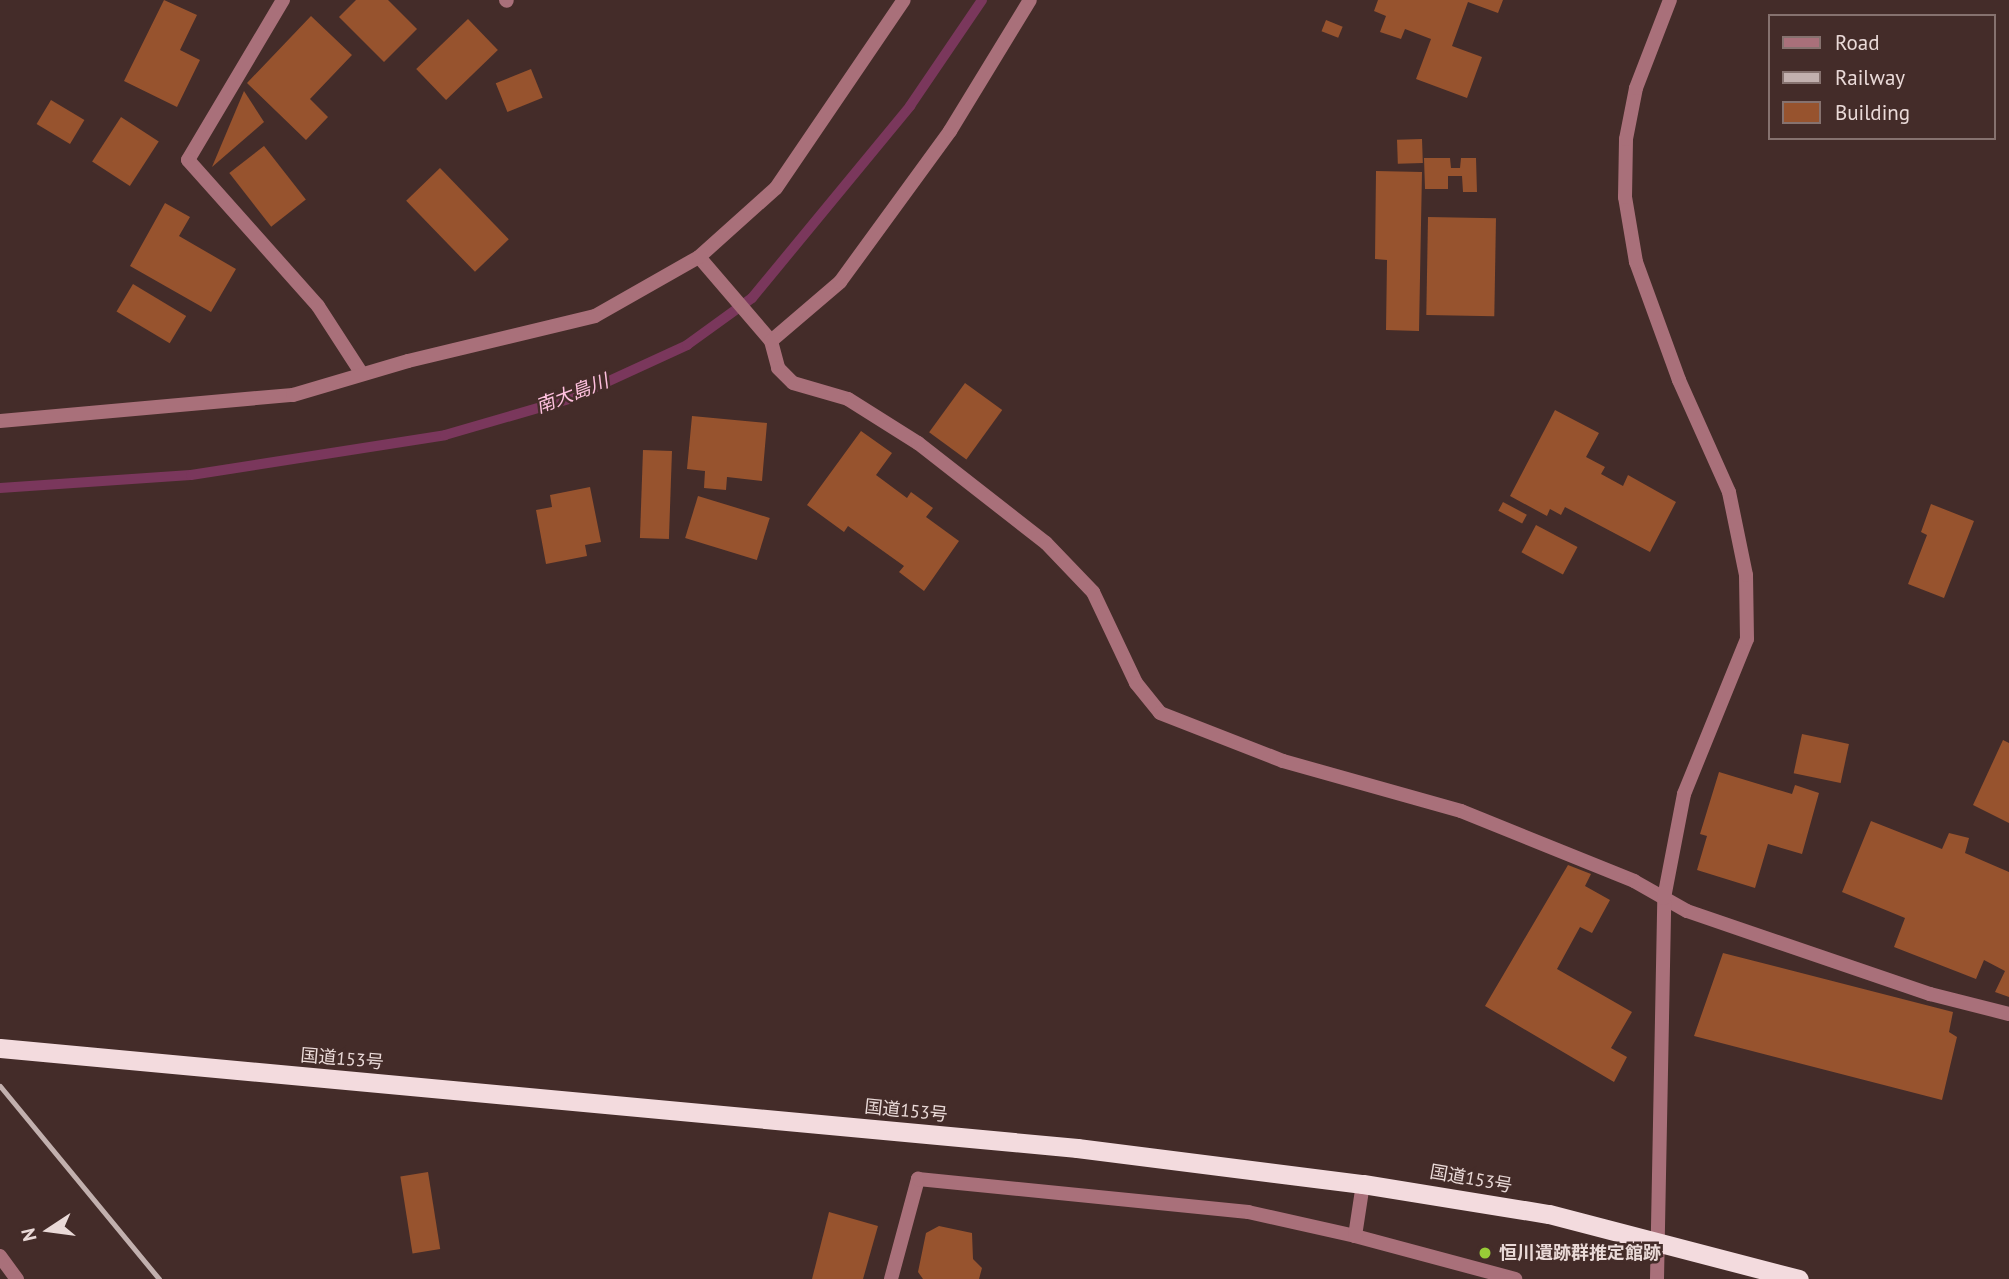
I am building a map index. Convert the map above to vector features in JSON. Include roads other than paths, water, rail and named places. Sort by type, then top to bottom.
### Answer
[{"type":"highway","name":"国道153号","points":[[0,1048],[884,1129],[1363,1184],[1536,1212],[1659,1240],[1799,1279]]},
{"type":"street","points":[[283,0],[188,160],[318,306],[362,374]]},
{"type":"street","points":[[0,421],[293,395],[362,374],[595,316],[699,257],[776,188],[904,0]]},
{"type":"street","points":[[771,341],[841,282],[950,131],[1030,0]]},
{"type":"street","points":[[1657,1279],[1664,898],[1684,794],[1747,639],[1746,575],[1729,492],[1679,380],[1636,262],[1625,197],[1626,139],[1636,88],[1670,0]]},
{"type":"street","points":[[699,257],[771,341],[778,368],[793,383],[848,400],[918,443],[1046,543],[1093,592],[1136,683],[1160,713],[1283,761],[1461,811],[1634,881],[1687,912],[1930,994],[2009,1014]]},
{"type":"street","points":[[891,1279],[918,1180],[1248,1212],[1355,1236],[1515,1279]]},
{"type":"street","points":[[1355,1236],[1363,1184]]},
{"type":"street","points":[[0,1256],[17,1279]]},
{"type":"waterway","name":"南大島川","points":[[0,488],[191,475],[445,435],[572,398],[687,345],[752,298],[910,106],[982,0]]},
{"type":"railway","points":[[0,1086],[159,1279]]},
{"type":"place","name":"恒川遺跡群推定館跡","points":[[1485,1253]]}]
